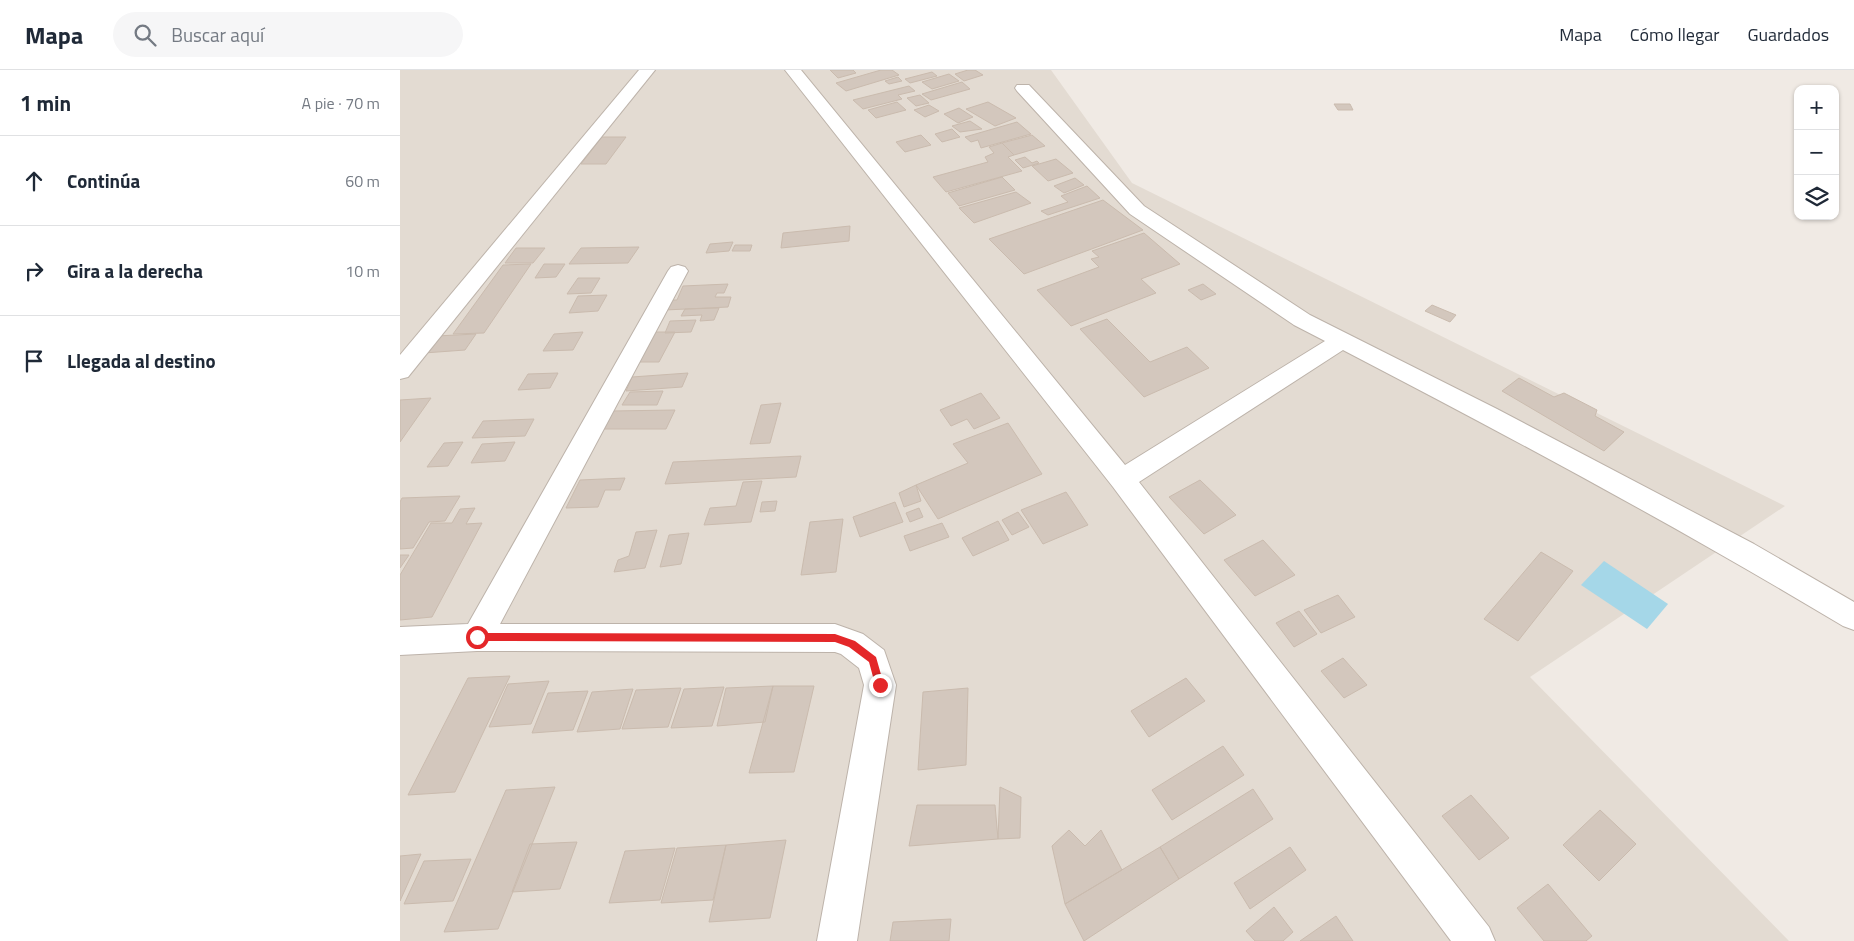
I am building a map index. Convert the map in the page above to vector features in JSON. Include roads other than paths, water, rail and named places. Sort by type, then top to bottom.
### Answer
[{"type":"street","points":[[400,372],[647,70]]},
{"type":"street","points":[[793,70],[1122,480],[1475,941]]},
{"type":"street","points":[[1023,88],[1136,210],[1302,320],[1488,415],[1736,547],[1854,617]]},
{"type":"street","points":[[477,637],[678,271]]},
{"type":"street","points":[[1122,480],[1342,341]]},
{"type":"street","points":[[400,641],[477,637],[835,638],[852,644],[873,660],[880,685],[837,941]]},
{"type":"water","points":[[1604,561],[1668,604],[1647,629],[1581,585]]}]
